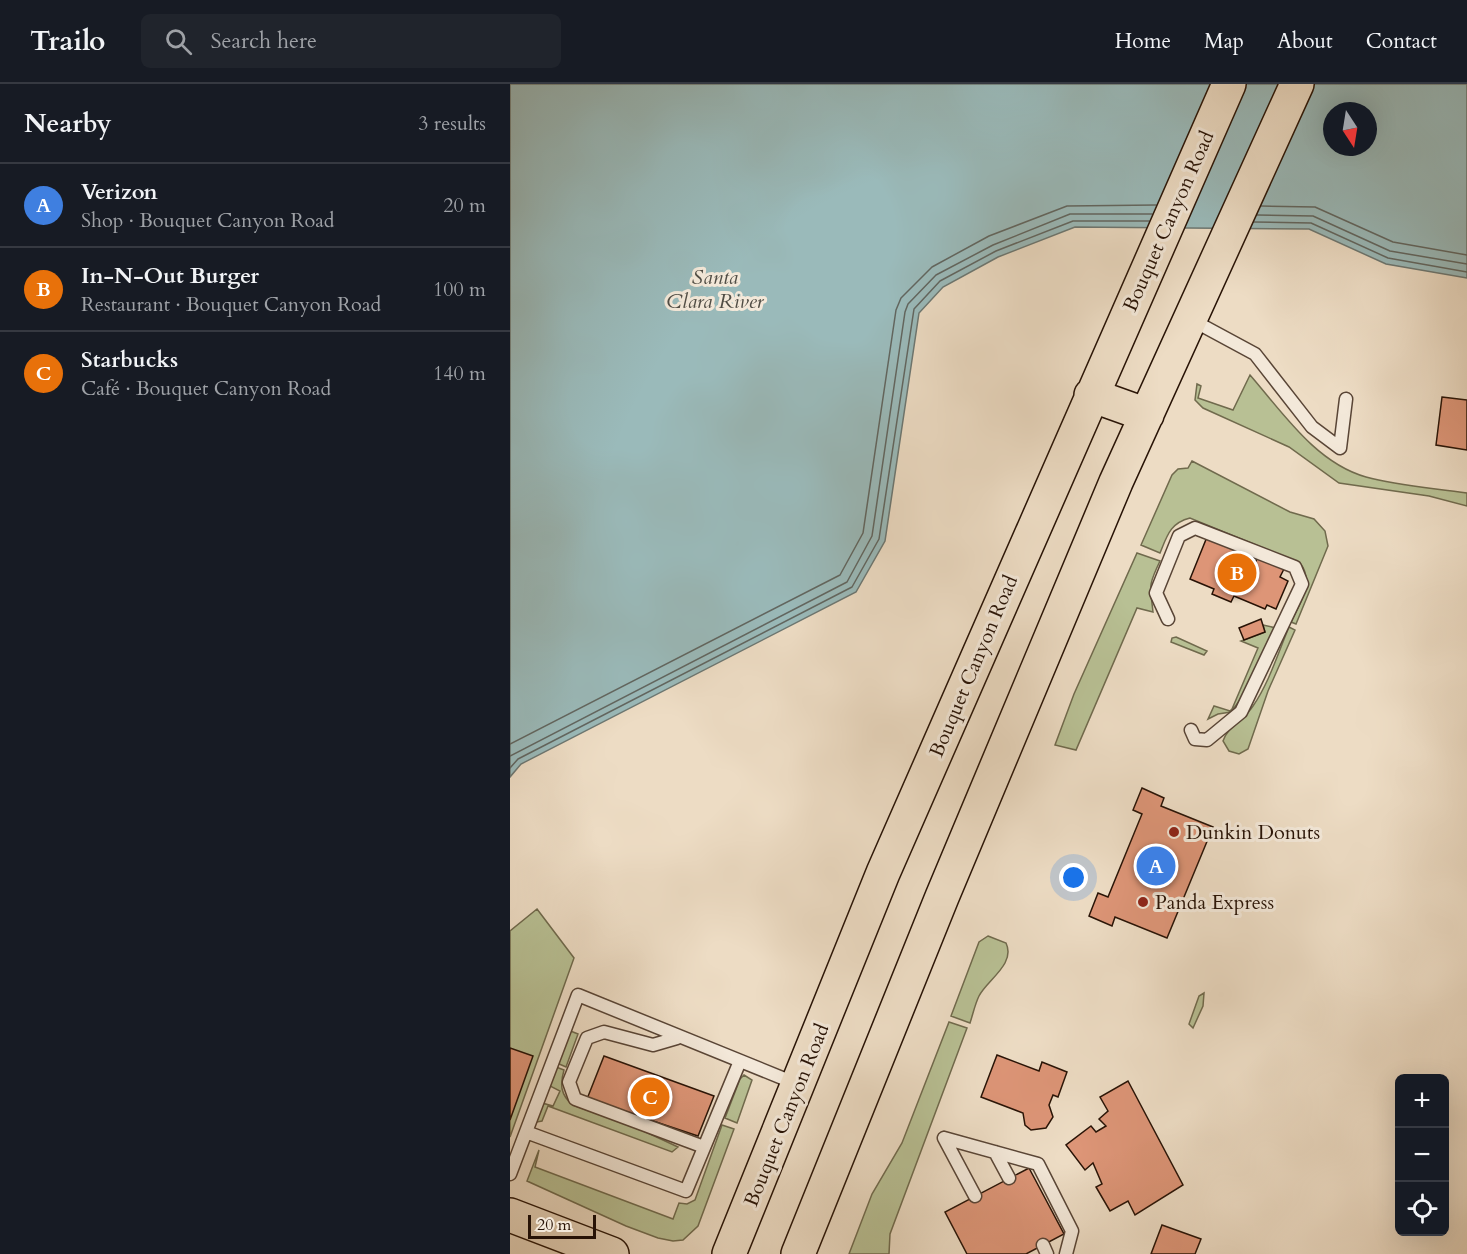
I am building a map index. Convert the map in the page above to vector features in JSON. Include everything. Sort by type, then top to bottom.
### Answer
[{"type":"main road","name":"Bouquet Canyon Road","points":[[729,1254],[888,862],[1134,296],[1229,84]]},
{"type":"main road","points":[[798,1254],[942,897],[1116,482],[1297,84]]},
{"type":"main road","points":[[1091,395],[1147,415]]},
{"type":"main road","points":[[510,1215],[612,1254]]},
{"type":"lane","points":[[1197,307],[1255,354],[1312,427],[1340,448],[1346,399]]},
{"type":"lane","points":[[1168,619],[1156,593],[1179,536],[1195,528],[1295,567],[1302,584],[1241,712],[1207,740],[1195,740],[1191,730]]},
{"type":"lane","points":[[510,1174],[515,1144],[526,1132],[578,995],[677,1038],[798,1085]]},
{"type":"lane","points":[[677,1038],[653,1045],[604,1032],[587,1038],[569,1082],[575,1099],[704,1147]]},
{"type":"lane","points":[[526,1132],[686,1191],[740,1061]]},
{"type":"lane","points":[[975,1196],[944,1138],[1038,1164],[1072,1231],[1066,1254]]},
{"type":"lane","points":[[995,1152],[1009,1178]]},
{"type":"green space","points":[[1250,375],[1302,435],[1331,460],[1348,470],[1378,480],[1467,493],[1467,506],[1429,496],[1339,483],[1289,447],[1203,408],[1195,400],[1197,384],[1201,386],[1198,398],[1233,410]]},
{"type":"green space","points":[[1192,461],[1290,512],[1314,519],[1325,531],[1328,546],[1296,624],[1291,622],[1302,600],[1306,585],[1304,570],[1300,563],[1190,518],[1174,527],[1167,536],[1160,553],[1141,545],[1172,475],[1178,469],[1188,468]]},
{"type":"green space","points":[[1137,553],[1160,561],[1151,586],[1153,612],[1137,608],[1076,750],[1055,745],[1074,694]]},
{"type":"green space","points":[[1263,625],[1276,628],[1246,692],[1231,712],[1218,714],[1208,719],[1214,706],[1230,711],[1232,709],[1258,648],[1241,641],[1265,632]]},
{"type":"green space","points":[[1289,627],[1295,630],[1268,691],[1248,749],[1239,754],[1229,751],[1223,741],[1225,736],[1259,697]]},
{"type":"green space","points":[[1176,637],[1207,651],[1204,655],[1171,642],[1172,638]]},
{"type":"green space","points":[[537,909],[574,958],[510,1137],[510,931]]},
{"type":"green space","points":[[988,936],[1006,943],[1007,958],[979,996],[970,1023],[951,1016],[979,942]]},
{"type":"green space","points":[[1204,993],[1203,1006],[1193,1028],[1189,1024],[1199,996]]},
{"type":"green space","points":[[949,1022],[967,1028],[890,1234],[889,1254],[849,1254],[872,1194],[902,1143]]},
{"type":"green space","points":[[568,1030],[578,1034],[566,1067],[557,1063]]},
{"type":"green space","points":[[556,1067],[564,1070],[562,1089],[573,1105],[635,1127],[678,1147],[672,1152],[548,1106],[542,1121],[537,1122],[542,1103],[553,1106],[560,1091],[548,1085]]},
{"type":"green space","points":[[744,1075],[752,1080],[737,1123],[725,1118],[740,1079]]},
{"type":"green space","points":[[722,1125],[734,1129],[698,1226],[683,1240],[658,1238],[626,1226],[527,1181],[539,1150],[535,1167],[673,1219],[679,1203],[687,1204],[695,1200]]},
{"type":"water","name":"Santa Clara River","points":[[510,84],[1467,84],[1467,278],[1386,264],[1309,229],[1075,227],[998,257],[943,287],[919,313],[885,541],[856,592],[521,764],[510,777]]},
{"type":"building","points":[[1442,397],[1467,400],[1467,450],[1436,445]]},
{"type":"building","points":[[1207,537],[1246,549],[1243,556],[1256,561],[1257,558],[1284,569],[1280,577],[1288,581],[1276,609],[1267,605],[1265,609],[1234,596],[1231,602],[1212,594],[1214,589],[1190,579]]},
{"type":"building","points":[[1261,619],[1265,632],[1244,640],[1239,628]]},
{"type":"building","points":[[1142,788],[1164,798],[1161,806],[1213,827],[1167,938],[1115,917],[1112,926],[1089,916],[1098,893],[1108,897],[1142,814],[1133,810]]},
{"type":"building","points":[[510,1048],[533,1056],[510,1120]]},
{"type":"building","points":[[997,1055],[1039,1071],[1042,1062],[1067,1072],[1058,1097],[1053,1095],[1049,1105],[1053,1117],[1046,1128],[1031,1130],[1025,1125],[1023,1113],[981,1097]]},
{"type":"building","points":[[604,1056],[714,1096],[698,1136],[587,1099]]},
{"type":"building","points":[[1128,1081],[1183,1185],[1135,1215],[1128,1201],[1110,1211],[1096,1187],[1102,1184],[1093,1163],[1085,1170],[1066,1145],[1091,1126],[1096,1132],[1106,1126],[1099,1119],[1108,1111],[1100,1097]]},
{"type":"building","points":[[1029,1168],[1064,1234],[1026,1254],[967,1254],[945,1212]]},
{"type":"building","points":[[1162,1225],[1201,1239],[1195,1254],[1151,1254]]},
{"type":"place","name":"In-N-Out Burger","points":[[1237,573]]},
{"type":"place","name":"Dunkin Donuts","points":[[1174,832]]},
{"type":"place","name":"Verizon","points":[[1156,866]]},
{"type":"place","name":"Panda Express","points":[[1143,902]]},
{"type":"place","name":"Starbucks","points":[[650,1097]]}]
